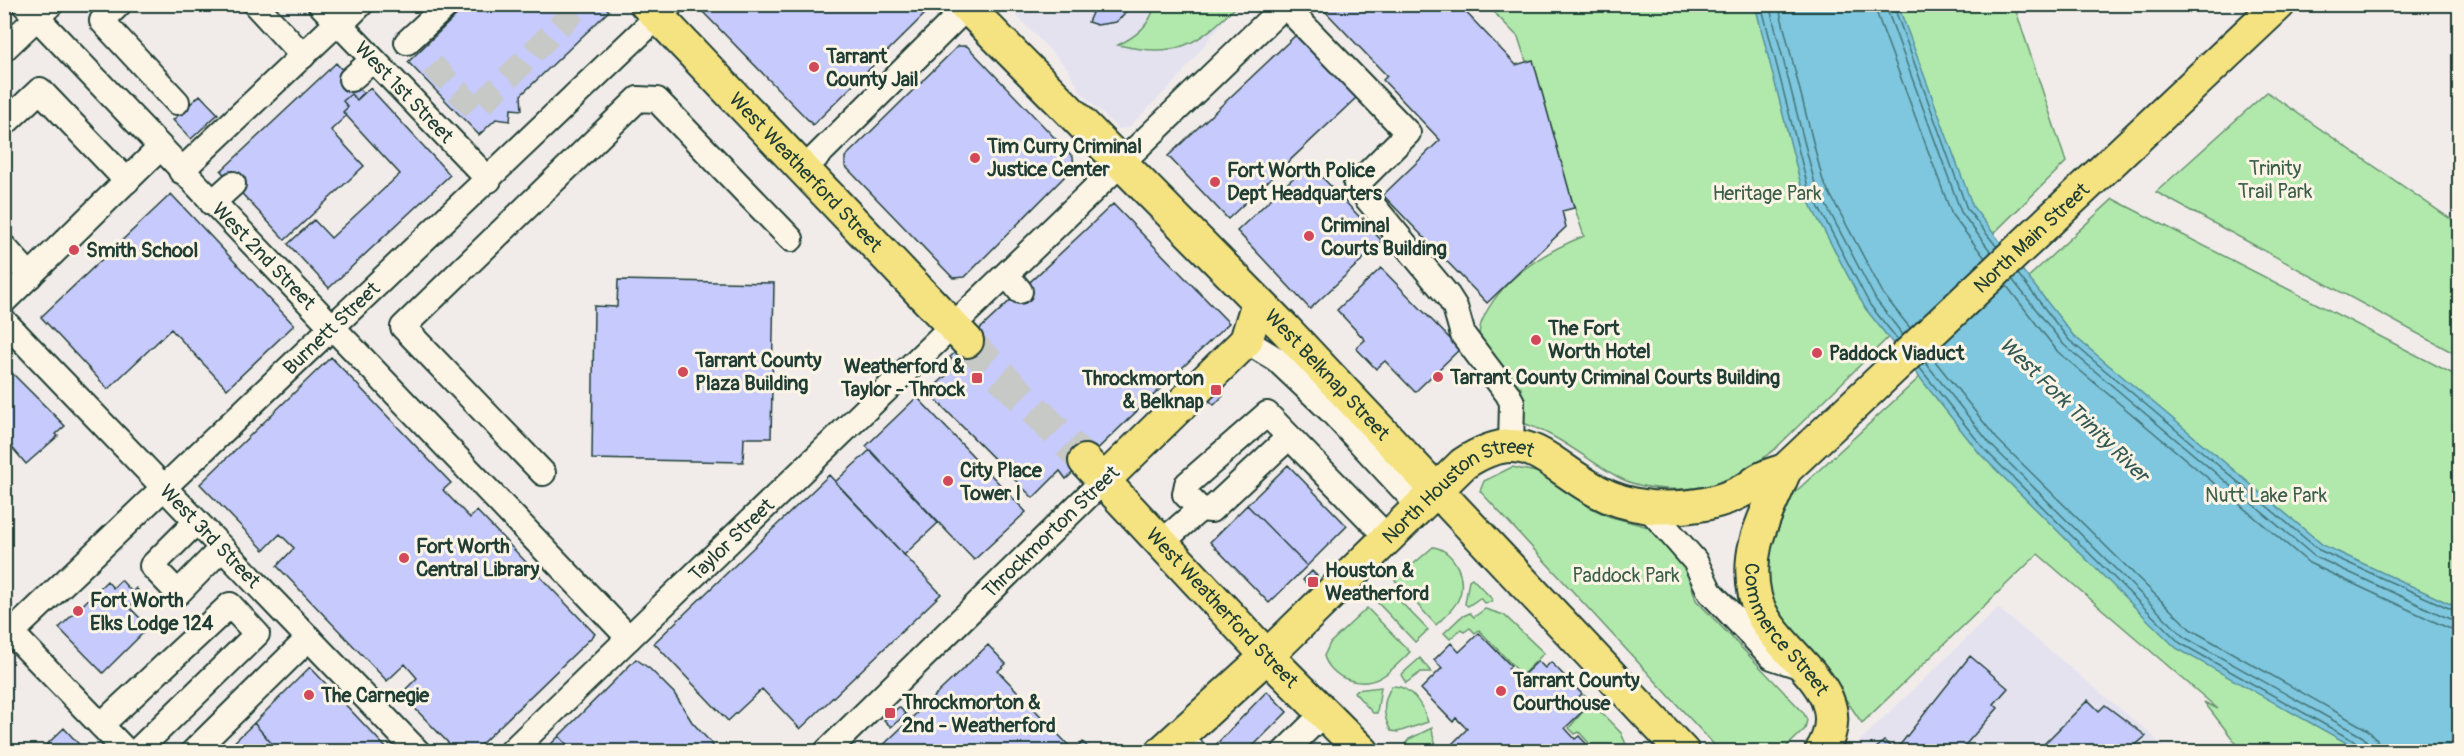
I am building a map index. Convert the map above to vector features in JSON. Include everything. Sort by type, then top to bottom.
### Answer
[{"type":"main road","name":"North Main Street","points":[[1787,468],[2279,4]]},
{"type":"main road","name":"West Belknap Street","points":[[965,6],[1258,302],[1429,498],[1683,752]]},
{"type":"main road","name":"West Weatherford Street","points":[[659,9],[803,170],[960,334]]},
{"type":"main road","name":"Throckmorton Street","points":[[1094,470],[1246,341],[1258,302]]},
{"type":"main road","name":"North Houston Street","points":[[1179,746],[1267,656],[1463,464],[1487,450],[1511,445],[1538,452],[1596,491],[1609,497],[1647,506],[1675,508],[1709,504],[1745,490],[1760,479],[1787,468]]},
{"type":"main road","name":"Commerce Street","points":[[1787,468],[1762,520],[1756,538],[1753,555],[1754,585],[1759,611],[1770,629],[1826,693],[1831,706],[1831,724],[1821,752]]},
{"type":"main road","name":"West Weatherford Street","points":[[1094,470],[1267,656],[1363,752]]},
{"type":"street","points":[[119,4],[102,21],[177,102]]},
{"type":"street","points":[[255,4],[303,56]]},
{"type":"street","name":"West 1st Street","points":[[320,4],[489,180]]},
{"type":"street","points":[[181,171],[362,4]]},
{"type":"street","points":[[407,42],[448,4]]},
{"type":"street","points":[[1286,5],[1408,133],[1356,186],[1448,296],[1455,307],[1463,335],[1507,393],[1512,402],[1511,445]]},
{"type":"street","name":"Taylor Street","points":[[511,752],[628,638],[694,590],[1014,283],[1120,164],[1286,5]]},
{"type":"street","points":[[803,170],[965,6]]},
{"type":"street","points":[[4,49],[37,9]]},
{"type":"street","name":"West 2nd Street","points":[[37,9],[181,171],[332,326],[628,638]]},
{"type":"street","name":"Burnett Street","points":[[7,632],[164,489],[332,326],[489,180],[659,9]]},
{"type":"street","points":[[351,79],[373,60]]},
{"type":"street","points":[[4,124],[40,90],[127,181]]},
{"type":"street","points":[[543,473],[403,327],[638,99],[657,100],[790,239]]},
{"type":"street","points":[[4,301],[160,148]]},
{"type":"street","points":[[212,203],[233,184]]},
{"type":"street","points":[[4,247],[30,276]]},
{"type":"street","name":"West 3rd Street","points":[[4,321],[418,752]]},
{"type":"street","points":[[1246,341],[1276,358],[1330,411],[1429,498]]},
{"type":"street","points":[[1288,437],[1211,510],[1200,509],[1185,494],[1187,484],[1267,414],[1388,538]]},
{"type":"street","name":"Throckmorton Street","points":[[826,752],[1094,470]]},
{"type":"street","points":[[1647,506],[1695,561],[1710,592],[1772,657],[1805,668]]},
{"type":"street","points":[[1161,543],[1200,509]]},
{"type":"street","points":[[196,522],[152,566],[178,593],[222,548]]},
{"type":"street","points":[[101,725],[230,605],[257,634],[136,752]]},
{"type":"street","points":[[7,632],[127,752]]},
{"type":"street","points":[[193,752],[309,638]]},
{"type":"street","points":[[1284,752],[1325,712]]},
{"type":"shaded area","points":[[1006,5],[1236,5],[1177,80],[1128,128],[1118,129],[1082,94],[1068,69]]},
{"type":"shaded area","points":[[1998,608],[2152,735],[2167,751],[1848,752]]},
{"type":"green space","points":[[1155,4],[1238,5],[1210,30],[1185,45],[1156,50],[1118,45],[1142,29],[1150,18]]},
{"type":"green space","name":"Heritage Park","points":[[1487,5],[2014,5],[2066,162],[1775,449],[1739,475],[1714,485],[1686,489],[1643,486],[1618,477],[1561,441],[1523,423],[1521,388],[1478,344],[1482,321],[1500,292],[1539,259],[1584,236],[1518,37]]},
{"type":"green space","name":"Trinity Trail Park","points":[[2267,92],[2459,225],[2459,356],[2156,192]]},
{"type":"green space","name":"Nutt Lake Park","points":[[2113,199],[2459,377],[2459,751],[2242,751],[2204,702],[2218,709],[2038,554],[1862,723],[1827,672],[1804,651],[1769,598],[1765,574],[1777,517],[1792,495]]},
{"type":"green space","name":"Paddock Park","points":[[1512,467],[1545,474],[1587,506],[1608,516],[1652,528],[1685,564],[1696,600],[1803,712],[1807,720],[1805,729],[1782,751],[1720,751],[1480,491],[1484,481]]},
{"type":"green space","points":[[1433,547],[1441,549],[1453,560],[1458,567],[1461,584],[1461,592],[1456,604],[1436,625],[1395,580]]},
{"type":"green space","points":[[1472,578],[1492,599],[1491,602],[1484,603],[1480,598],[1468,606],[1465,604],[1469,580]]},
{"type":"green space","points":[[1389,590],[1428,630],[1415,642],[1377,602]]},
{"type":"green space","points":[[1367,608],[1410,652],[1382,677],[1366,682],[1356,682],[1335,673],[1324,656],[1330,643]]},
{"type":"green space","points":[[1485,609],[1504,615],[1544,653],[1522,675],[1479,630],[1475,633],[1470,628],[1464,632],[1461,629],[1450,639],[1444,633],[1461,617],[1470,613],[1474,617]]},
{"type":"green space","points":[[1420,658],[1431,672],[1421,672],[1406,683],[1401,675]]},
{"type":"green space","points":[[1392,686],[1405,689],[1415,698],[1428,722],[1398,732],[1391,731],[1386,720],[1385,709],[1386,697]]},
{"type":"green space","points":[[1381,687],[1377,713],[1373,713],[1354,692],[1356,690]]},
{"type":"green space","points":[[1584,695],[1621,733],[1629,751],[1596,751],[1579,732],[1575,734],[1569,728],[1585,709],[1579,701]]},
{"type":"green space","points":[[1432,728],[1439,751],[1411,751],[1405,744],[1409,739]]},
{"type":"water","name":"West Fork Trinity River","points":[[1755,5],[1898,5],[1973,207],[2073,335],[2323,545],[2459,608],[2459,751],[2361,751],[2176,648],[1980,454],[1865,308],[1802,189]]},
{"type":"building","points":[[468,4],[603,4],[609,11],[521,95],[522,110],[511,109],[510,121],[496,119],[479,135],[408,62]]},
{"type":"building","name":"Tarrant County Jail","points":[[700,4],[927,4],[931,8],[813,125],[698,7]]},
{"type":"building","points":[[1082,4],[1129,4],[1123,16],[1116,22],[1097,25],[1088,22],[1092,13]]},
{"type":"building","points":[[1329,4],[1458,4],[1516,65],[1533,60],[1574,208],[1562,211],[1566,227],[1487,303],[1383,195],[1440,140],[1383,80],[1387,76],[1324,10]]},
{"type":"building","points":[[1298,33],[1358,96],[1228,219],[1168,156]]},
{"type":"building","points":[[958,46],[967,46],[1073,157],[1074,167],[965,277],[953,278],[845,166],[845,157]]},
{"type":"building","points":[[336,63],[363,93],[357,100],[351,94],[343,101],[348,107],[343,112],[346,116],[331,130],[364,166],[285,240],[221,171]]},
{"type":"building","points":[[370,88],[450,175],[329,288],[288,244],[314,220],[331,238],[400,174],[343,112],[348,107],[343,101],[351,94],[357,100]]},
{"type":"building","points":[[200,95],[218,114],[191,139],[173,120]]},
{"type":"building","name":"Criminal Courts Building","points":[[1309,163],[1382,241],[1310,309],[1237,231]]},
{"type":"building","points":[[171,194],[294,325],[227,389],[171,329],[108,389],[41,317]]},
{"type":"building","points":[[1113,204],[1229,323],[1066,479],[1060,471],[1033,498],[928,392],[957,366],[950,357]]},
{"type":"building","points":[[1381,268],[1460,349],[1415,392],[1385,361],[1376,369],[1356,348],[1365,340],[1337,310]]},
{"type":"building","name":"Tarrant County Plaza Building","points":[[618,280],[774,283],[771,438],[744,438],[743,462],[592,459],[594,306],[617,307]]},
{"type":"building","name":"Fort Worth Central Library","points":[[331,357],[451,483],[443,490],[470,518],[477,511],[595,634],[473,752],[457,752],[401,694],[417,678],[405,664],[387,681],[277,566],[294,548],[280,534],[264,550],[200,484]]},
{"type":"building","points":[[4,365],[65,426],[56,434],[58,436],[26,464],[4,438]]},
{"type":"building","points":[[1217,390],[1223,396],[1214,405],[1208,399]]},
{"type":"building","name":"City Place Tower I","points":[[917,397],[1026,512],[974,560],[866,446]]},
{"type":"building","points":[[870,450],[938,523],[904,555],[835,482]]},
{"type":"building","points":[[1288,465],[1347,526],[1307,566],[1247,505]]},
{"type":"building","points":[[829,475],[941,594],[800,729],[762,689],[728,721],[654,643]]},
{"type":"building","points":[[1247,505],[1307,566],[1269,603],[1210,542]]},
{"type":"building","points":[[1312,571],[1317,576],[1307,584],[1303,580]]},
{"type":"building","points":[[121,580],[132,592],[136,588],[142,595],[129,607],[149,627],[103,673],[59,628],[107,581],[113,588]]},
{"type":"building","name":"Tarrant County Courthouse","points":[[1479,633],[1511,666],[1508,668],[1519,679],[1538,661],[1545,668],[1551,662],[1582,694],[1575,700],[1584,710],[1565,728],[1575,739],[1579,736],[1594,752],[1453,752],[1449,747],[1467,729],[1456,718],[1453,722],[1421,689],[1442,668],[1434,660],[1451,643],[1459,652]]},
{"type":"building","points":[[988,645],[1006,664],[998,671],[1074,751],[1083,742],[1092,752],[876,752]]},
{"type":"building","points":[[1970,656],[2008,688],[1994,704],[1998,708],[1959,752],[1872,752],[1884,741],[1896,750]]},
{"type":"building","points":[[636,659],[650,669],[674,693],[692,722],[713,745],[707,752],[574,752],[559,736]]},
{"type":"building","name":"The Carnegie","points":[[310,667],[390,752],[279,752],[254,723]]},
{"type":"building","points":[[1267,691],[1287,712],[1247,752],[1209,752]]},
{"type":"building","points":[[2088,700],[2099,711],[2105,705],[2146,736],[2127,752],[2036,752]]},
{"type":"building","points":[[899,707],[906,714],[891,727],[884,720]]},
{"type":"building","points":[[254,723],[279,752],[224,752]]},
{"type":"building","points":[[64,728],[86,752],[39,752]]},
{"type":"building","points":[[559,736],[574,752],[543,752]]},
{"type":"tunnel","points":[[432,65],[476,110],[581,4]]},
{"type":"tunnel","points":[[967,341],[1085,461]]},
{"type":"place","name":"Tarrant County Jail","points":[[814,67]]},
{"type":"place","name":"Tim Curry Criminal Justice Center","points":[[975,158]]},
{"type":"place","name":"Fort Worth Police Dept Headquarters","points":[[1215,182]]},
{"type":"place","name":"Criminal Courts Building","points":[[1309,236]]},
{"type":"place","name":"Smith School","points":[[74,250]]},
{"type":"place","name":"The Fort Worth Hotel","points":[[1536,340]]},
{"type":"place","name":"Paddock Viaduct","points":[[1817,353]]},
{"type":"place","name":"Tarrant County Plaza Building","points":[[683,372]]},
{"type":"place","name":"Tarrant County Criminal Courts Building","points":[[1438,377]]},
{"type":"place","name":"Weatherford & Taylor - Throck","points":[[977,378]]},
{"type":"place","name":"Throckmorton & Belknap","points":[[1216,390]]},
{"type":"place","name":"City Place Tower I","points":[[948,481]]},
{"type":"place","name":"Fort Worth Central Library","points":[[404,558]]},
{"type":"place","name":"Houston & Weatherford","points":[[1313,582]]},
{"type":"place","name":"Fort Worth Elks Lodge 124","points":[[78,611]]},
{"type":"place","name":"Tarrant County Courthouse","points":[[1501,691]]},
{"type":"place","name":"The Carnegie","points":[[309,695]]},
{"type":"place","name":"Throckmorton & 2nd - Weatherford","points":[[890,713]]}]
